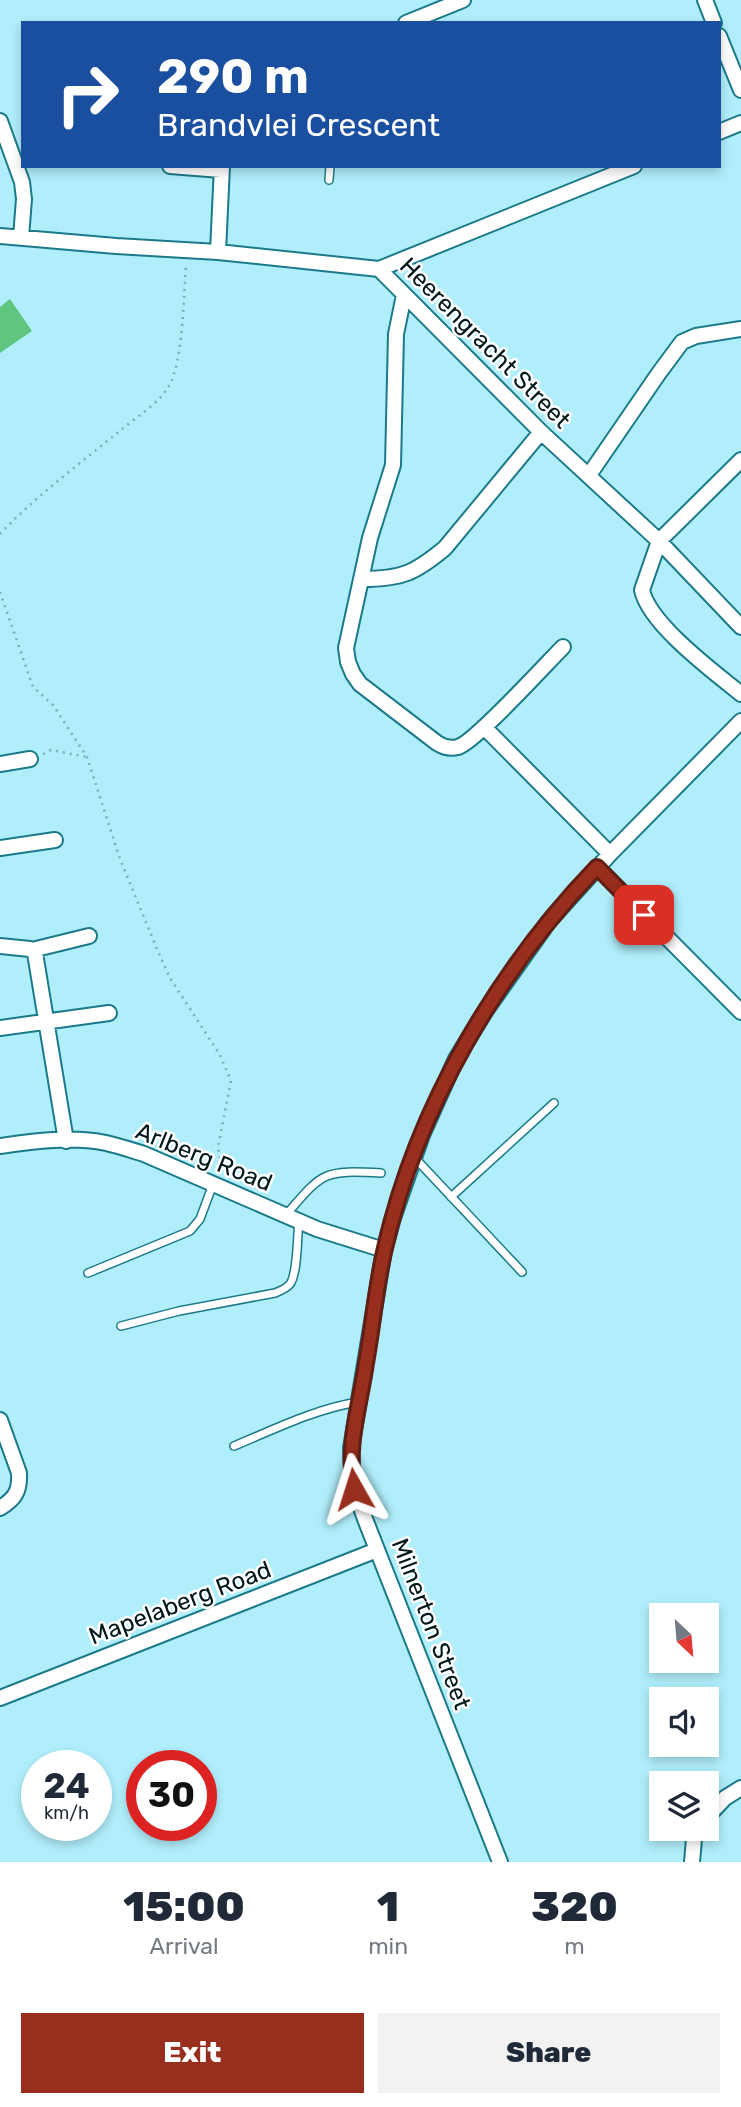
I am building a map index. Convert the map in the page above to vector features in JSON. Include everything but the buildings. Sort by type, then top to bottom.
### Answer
[{"type":"street","points":[[411,21],[463,0]]},
{"type":"street","points":[[705,0],[713,21]]},
{"type":"street","points":[[721,41],[741,90]]},
{"type":"street","points":[[0,121],[22,182],[22,237]]},
{"type":"street","points":[[721,131],[741,123]]},
{"type":"street","points":[[218,252],[222,168]]},
{"type":"street","points":[[379,269],[629,168]]},
{"type":"street","name":"Heerengracht Street","points":[[0,236],[218,252],[379,269],[541,432],[659,541],[741,627]]},
{"type":"street","points":[[404,295],[396,334],[393,465],[370,538],[346,649],[348,663],[360,684],[372,695],[442,746],[455,748],[484,727],[563,647]]},
{"type":"street","points":[[589,475],[682,342],[696,336],[741,329]]},
{"type":"street","points":[[362,579],[397,577],[427,563],[445,548],[541,432]]},
{"type":"street","points":[[741,460],[659,541],[643,584],[643,595],[655,617],[741,694]]},
{"type":"street","name":"Milnerton Street","points":[[500,1862],[354,1489],[351,1448],[384,1250],[414,1156],[456,1059],[486,1010],[549,921],[597,867],[741,721]]},
{"type":"street","points":[[484,727],[610,854]]},
{"type":"street","points":[[0,764],[30,760]]},
{"type":"street","points":[[0,848],[55,840]]},
{"type":"street","points":[[597,867],[741,1012]]},
{"type":"street","points":[[0,946],[32,950],[89,936]]},
{"type":"street","points":[[32,950],[35,954],[66,1141]]},
{"type":"street","points":[[0,1028],[109,1013]]},
{"type":"street","name":"Arlberg Road","points":[[0,1146],[66,1141],[105,1143],[144,1154],[292,1219],[384,1250]]},
{"type":"street","points":[[0,1420],[19,1473],[19,1490],[15,1497],[0,1508]]},
{"type":"street","name":"Mapelaberg Road","points":[[0,1698],[377,1550]]},
{"type":"street","points":[[719,1804],[741,1788]]},
{"type":"street","points":[[692,1862],[694,1841]]},
{"type":"lane","points":[[329,180],[330,168]]},
{"type":"lane","points":[[451,1196],[554,1103]]},
{"type":"lane","points":[[414,1156],[522,1272]]},
{"type":"lane","points":[[121,1326],[179,1311],[275,1293],[283,1289],[290,1283],[293,1274],[292,1219],[312,1184],[332,1173],[381,1173]]},
{"type":"lane","points":[[88,1273],[190,1231],[219,1186]]},
{"type":"lane","points":[[234,1446],[324,1410],[359,1402]]},
{"type":"path","points":[[0,534],[23,510],[147,410],[169,387],[179,352],[188,250]]},
{"type":"path","points":[[0,592],[33,687],[53,705],[87,757],[120,859],[170,978],[220,1055],[231,1081],[218,1147],[219,1186]]},
{"type":"path","points":[[30,760],[51,750],[87,757]]},
{"type":"shaded area","points":[[10,299],[32,331],[0,353],[0,307]]},
{"type":"route","points":[[354,1489],[351,1448],[384,1250],[407,1174],[456,1059],[523,956],[549,921],[597,867],[644,915]]}]
